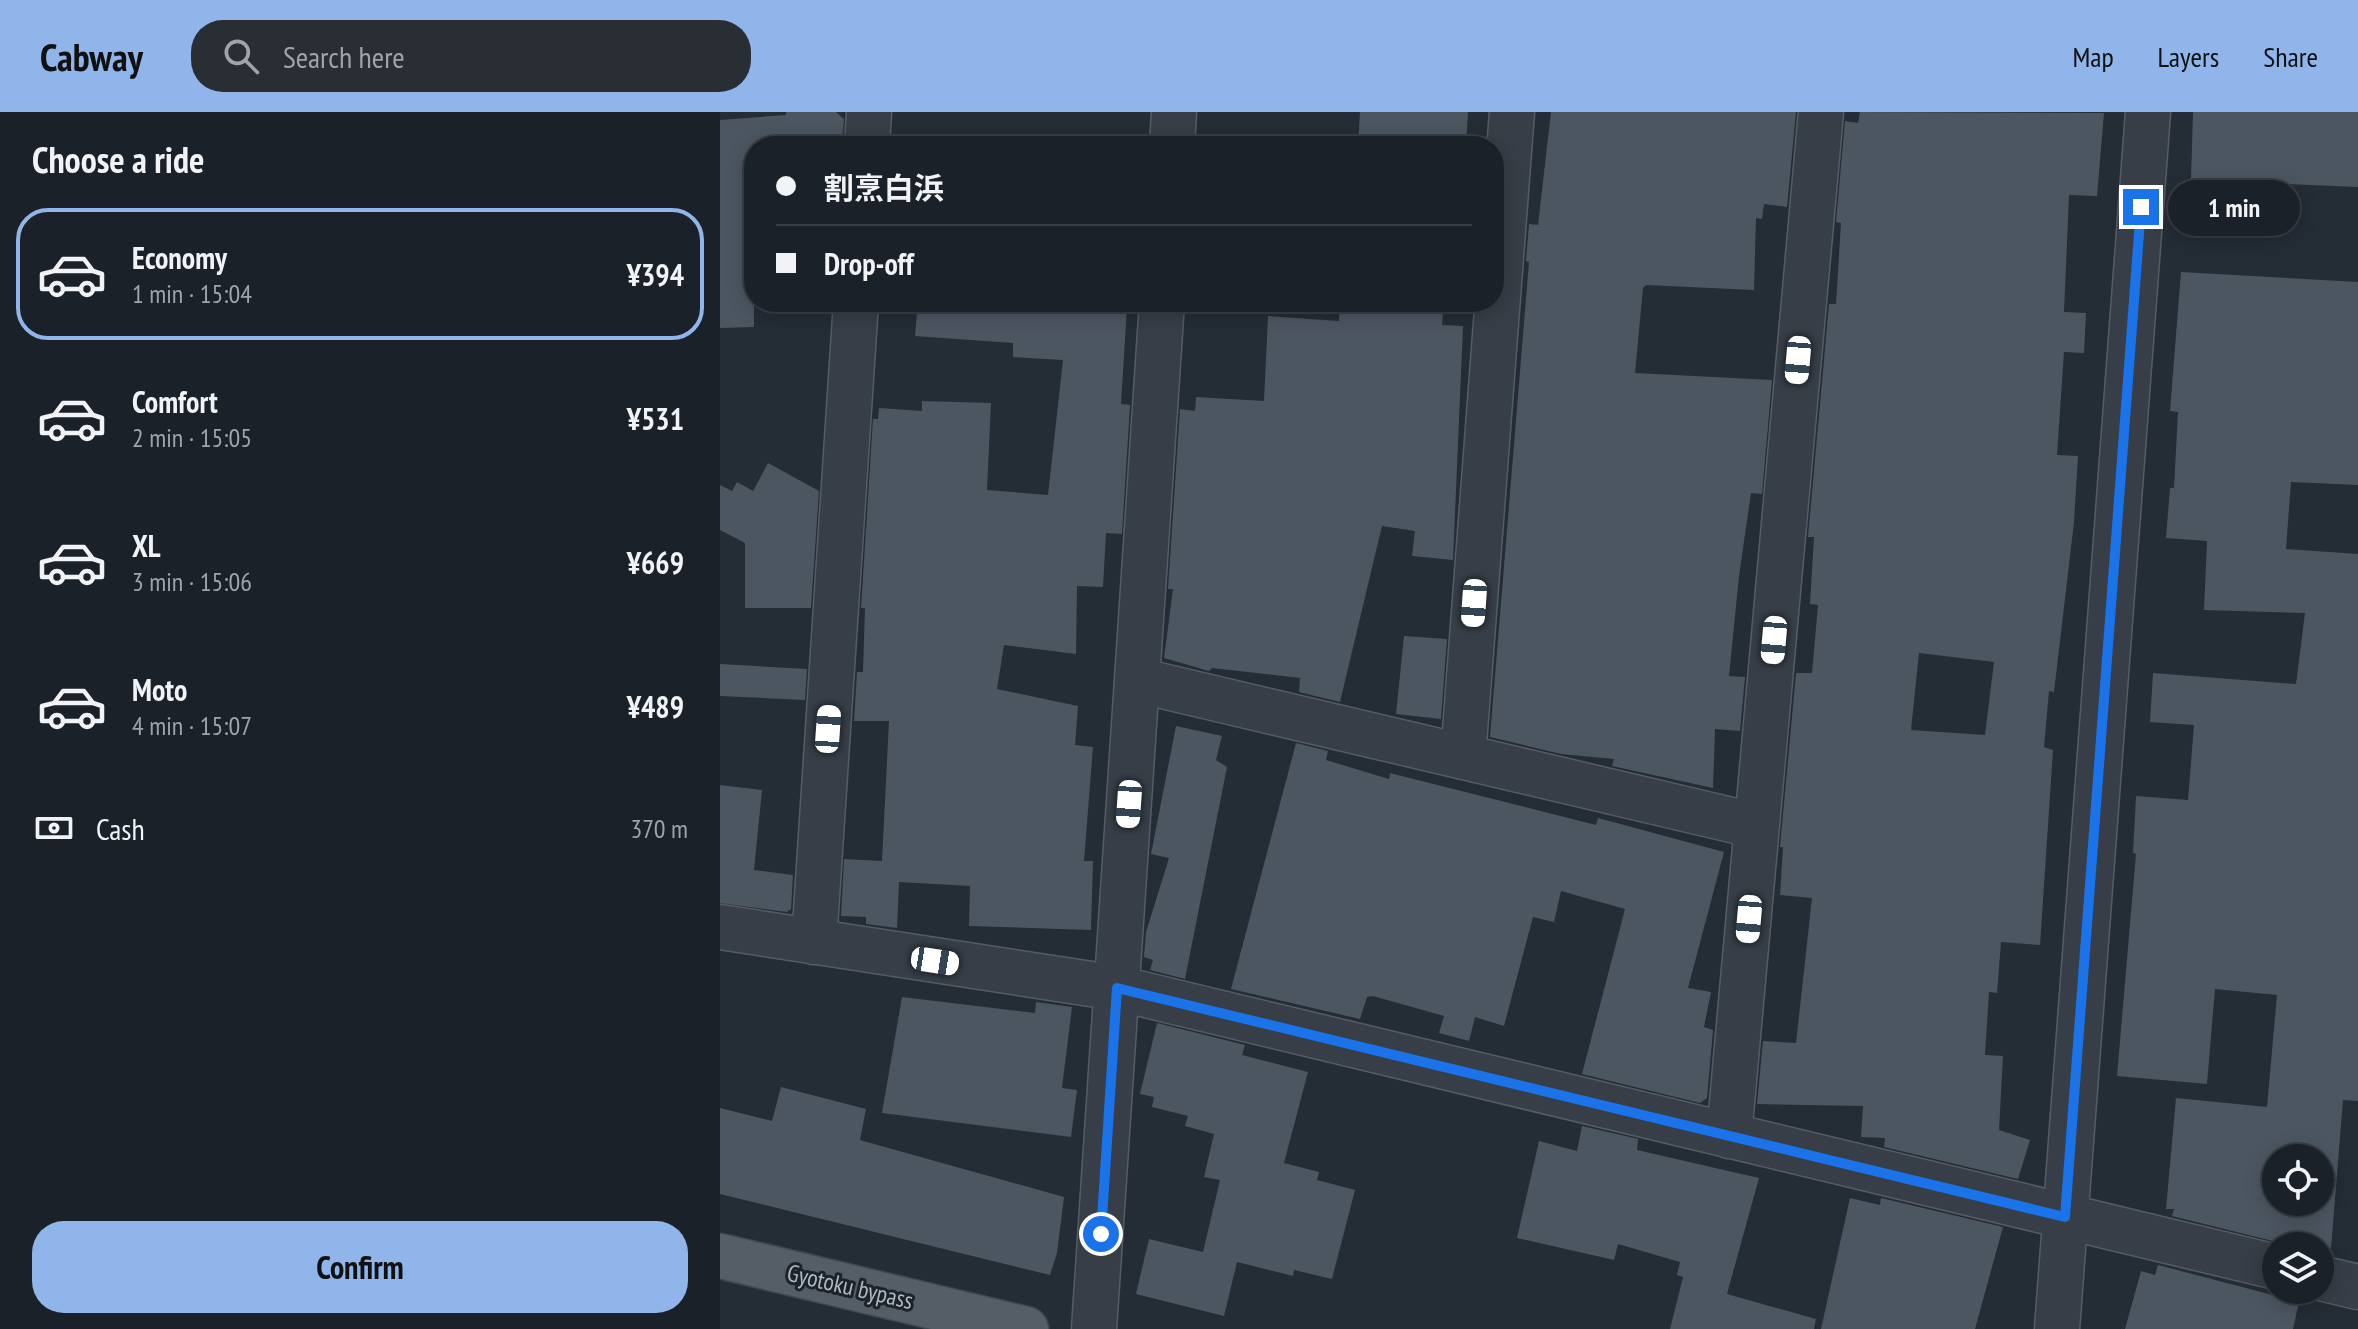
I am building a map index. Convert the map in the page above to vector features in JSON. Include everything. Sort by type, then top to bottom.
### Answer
[{"type":"main road","name":"Gyotoku bypass","points":[[720,1256],[1026,1329]]},
{"type":"street","points":[[868,136],[869,112]]},
{"type":"street","points":[[1173,136],[1174,112]]},
{"type":"street","points":[[1504,217],[1512,112]]},
{"type":"street","points":[[1729,1136],[1821,112]]},
{"type":"street","points":[[2057,1329],[2148,112]]},
{"type":"street","points":[[814,942],[855,312]]},
{"type":"street","points":[[1094,1329],[1161,312]]},
{"type":"street","points":[[1463,757],[1497,312]]},
{"type":"street","points":[[1137,680],[1757,826]]},
{"type":"street","points":[[720,927],[1117,988],[2262,1264]]},
{"type":"street","points":[[2334,1281],[2358,1287]]},
{"type":"building","points":[[786,112],[836,112],[844,119],[843,136],[744,136],[744,312],[754,312],[754,327],[720,328],[720,120],[786,115]]},
{"type":"building","points":[[1360,112],[1468,112],[1467,136],[1359,136]]},
{"type":"building","points":[[1551,112],[1796,112],[1787,207],[1764,204],[1762,219],[1756,218],[1754,290],[1646,285],[1643,288],[1635,373],[1772,380],[1762,494],[1751,493],[1729,676],[1745,677],[1740,731],[1715,729],[1713,788],[1612,766],[1614,759],[1561,754],[1490,737],[1529,262],[1526,261],[1529,224],[1538,225]]},
{"type":"building","points":[[1860,112],[2104,113],[2097,196],[2069,195],[2064,312],[2086,313],[2084,353],[2064,352],[2057,455],[2078,456],[2074,522],[2054,692],[2049,691],[2044,747],[2053,750],[2040,945],[2001,942],[1997,993],[1989,992],[1985,1055],[2003,1056],[1999,1130],[2030,1140],[2018,1179],[1884,1147],[1885,1138],[1861,1137],[1863,1106],[1757,1104],[1763,1041],[1796,1043],[1812,898],[1780,895],[1783,847],[1780,847],[1796,673],[1812,673],[1818,605],[1810,604],[1814,537],[1808,537],[1829,304],[1836,304],[1841,223],[1836,222],[1845,121],[1858,123]],"holes":[[[1919,653],[1994,662],[1985,735],[1911,730]]]},
{"type":"building","points":[[2193,112],[2358,112],[2358,187],[2191,180]]},
{"type":"building","points":[[2181,272],[2358,282],[2358,485],[2291,482],[2286,549],[2358,554],[2358,1101],[2343,1100],[2334,1211],[2334,1144],[2262,1144],[2262,1216],[2334,1216],[2332,1232],[2262,1232],[2262,1238],[2172,1216],[2174,1209],[2166,1209],[2176,1098],[2267,1107],[2277,995],[2215,989],[2207,1084],[2117,1076],[2136,854],[2133,853],[2136,796],[2188,800],[2194,725],[2150,722],[2153,673],[2296,684],[2305,613],[2204,610],[2207,541],[2166,538],[2170,488],[2174,488],[2178,412],[2170,411]]},
{"type":"building","points":[[917,312],[1127,312],[1121,404],[1130,405],[1122,534],[1106,533],[1103,587],[1077,586],[1076,654],[1004,645],[997,689],[1078,706],[1075,745],[1093,747],[1084,861],[1093,861],[1091,930],[969,926],[970,886],[899,882],[897,928],[866,924],[866,917],[841,916],[844,859],[882,861],[889,721],[854,721],[857,672],[863,672],[865,608],[861,608],[873,419],[878,419],[879,408],[922,411],[922,401],[991,403],[987,490],[1048,495],[1063,360],[1013,357],[1013,343],[915,336]]},
{"type":"building","points":[[1339,312],[1443,312],[1442,325],[1463,326],[1453,560],[1412,556],[1415,531],[1382,526],[1340,702],[1299,692],[1300,678],[1212,668],[1209,671],[1164,658],[1173,589],[1168,589],[1180,409],[1195,411],[1196,397],[1264,401],[1268,316],[1339,321]]},
{"type":"building","points":[[768,463],[819,491],[811,608],[745,608],[745,543],[720,530],[720,485],[732,491],[737,482],[753,491]]},
{"type":"building","points":[[1404,636],[1447,639],[1441,719],[1396,714]]},
{"type":"building","points":[[720,664],[807,669],[805,700],[720,696]]},
{"type":"building","points":[[1176,726],[1222,736],[1216,760],[1227,767],[1185,979],[1150,970],[1153,960],[1144,957],[1146,932],[1169,858],[1151,854]]},
{"type":"building","points":[[1296,743],[1328,751],[1326,760],[1389,779],[1390,773],[1596,825],[1598,818],[1724,852],[1688,988],[1711,992],[1704,1027],[1713,1030],[1707,1098],[1700,1103],[1582,1074],[1625,909],[1561,891],[1554,922],[1533,917],[1504,1026],[1475,1017],[1469,1041],[1439,1033],[1444,1016],[1373,996],[1367,997],[1360,1019],[1231,989]]},
{"type":"building","points":[[720,785],[762,790],[754,870],[793,875],[791,909],[787,912],[720,903]]},
{"type":"building","points":[[902,997],[1035,1013],[1036,1002],[1072,1007],[1062,1088],[1077,1090],[1071,1137],[882,1113]]},
{"type":"building","points":[[1157,1023],[1245,1045],[1242,1055],[1308,1072],[1284,1163],[1319,1172],[1317,1180],[1355,1190],[1332,1279],[1294,1270],[1293,1276],[1237,1262],[1224,1316],[1136,1294],[1149,1239],[1203,1252],[1220,1180],[1204,1177],[1214,1134],[1185,1126],[1188,1116],[1152,1107],[1154,1097],[1140,1094]]},
{"type":"building","points":[[781,1087],[866,1109],[860,1140],[1064,1197],[1057,1253],[1050,1275],[720,1194],[720,1108],[772,1121]]},
{"type":"building","points":[[1582,1126],[1638,1139],[1637,1150],[1759,1178],[1727,1294],[1816,1319],[1814,1329],[1670,1329],[1683,1277],[1677,1275],[1680,1262],[1618,1244],[1614,1260],[1517,1238],[1539,1141],[1577,1151]]},
{"type":"building","points":[[1850,1198],[1880,1205],[1881,1198],[2003,1227],[1975,1329],[1821,1329]]},
{"type":"building","points":[[2158,1265],[2262,1292],[2262,1304],[2299,1304],[2293,1329],[2125,1329],[2141,1271],[2155,1275]]},
{"type":"route","points":[[1101,1234],[1117,988],[2065,1217],[2141,207]]}]
